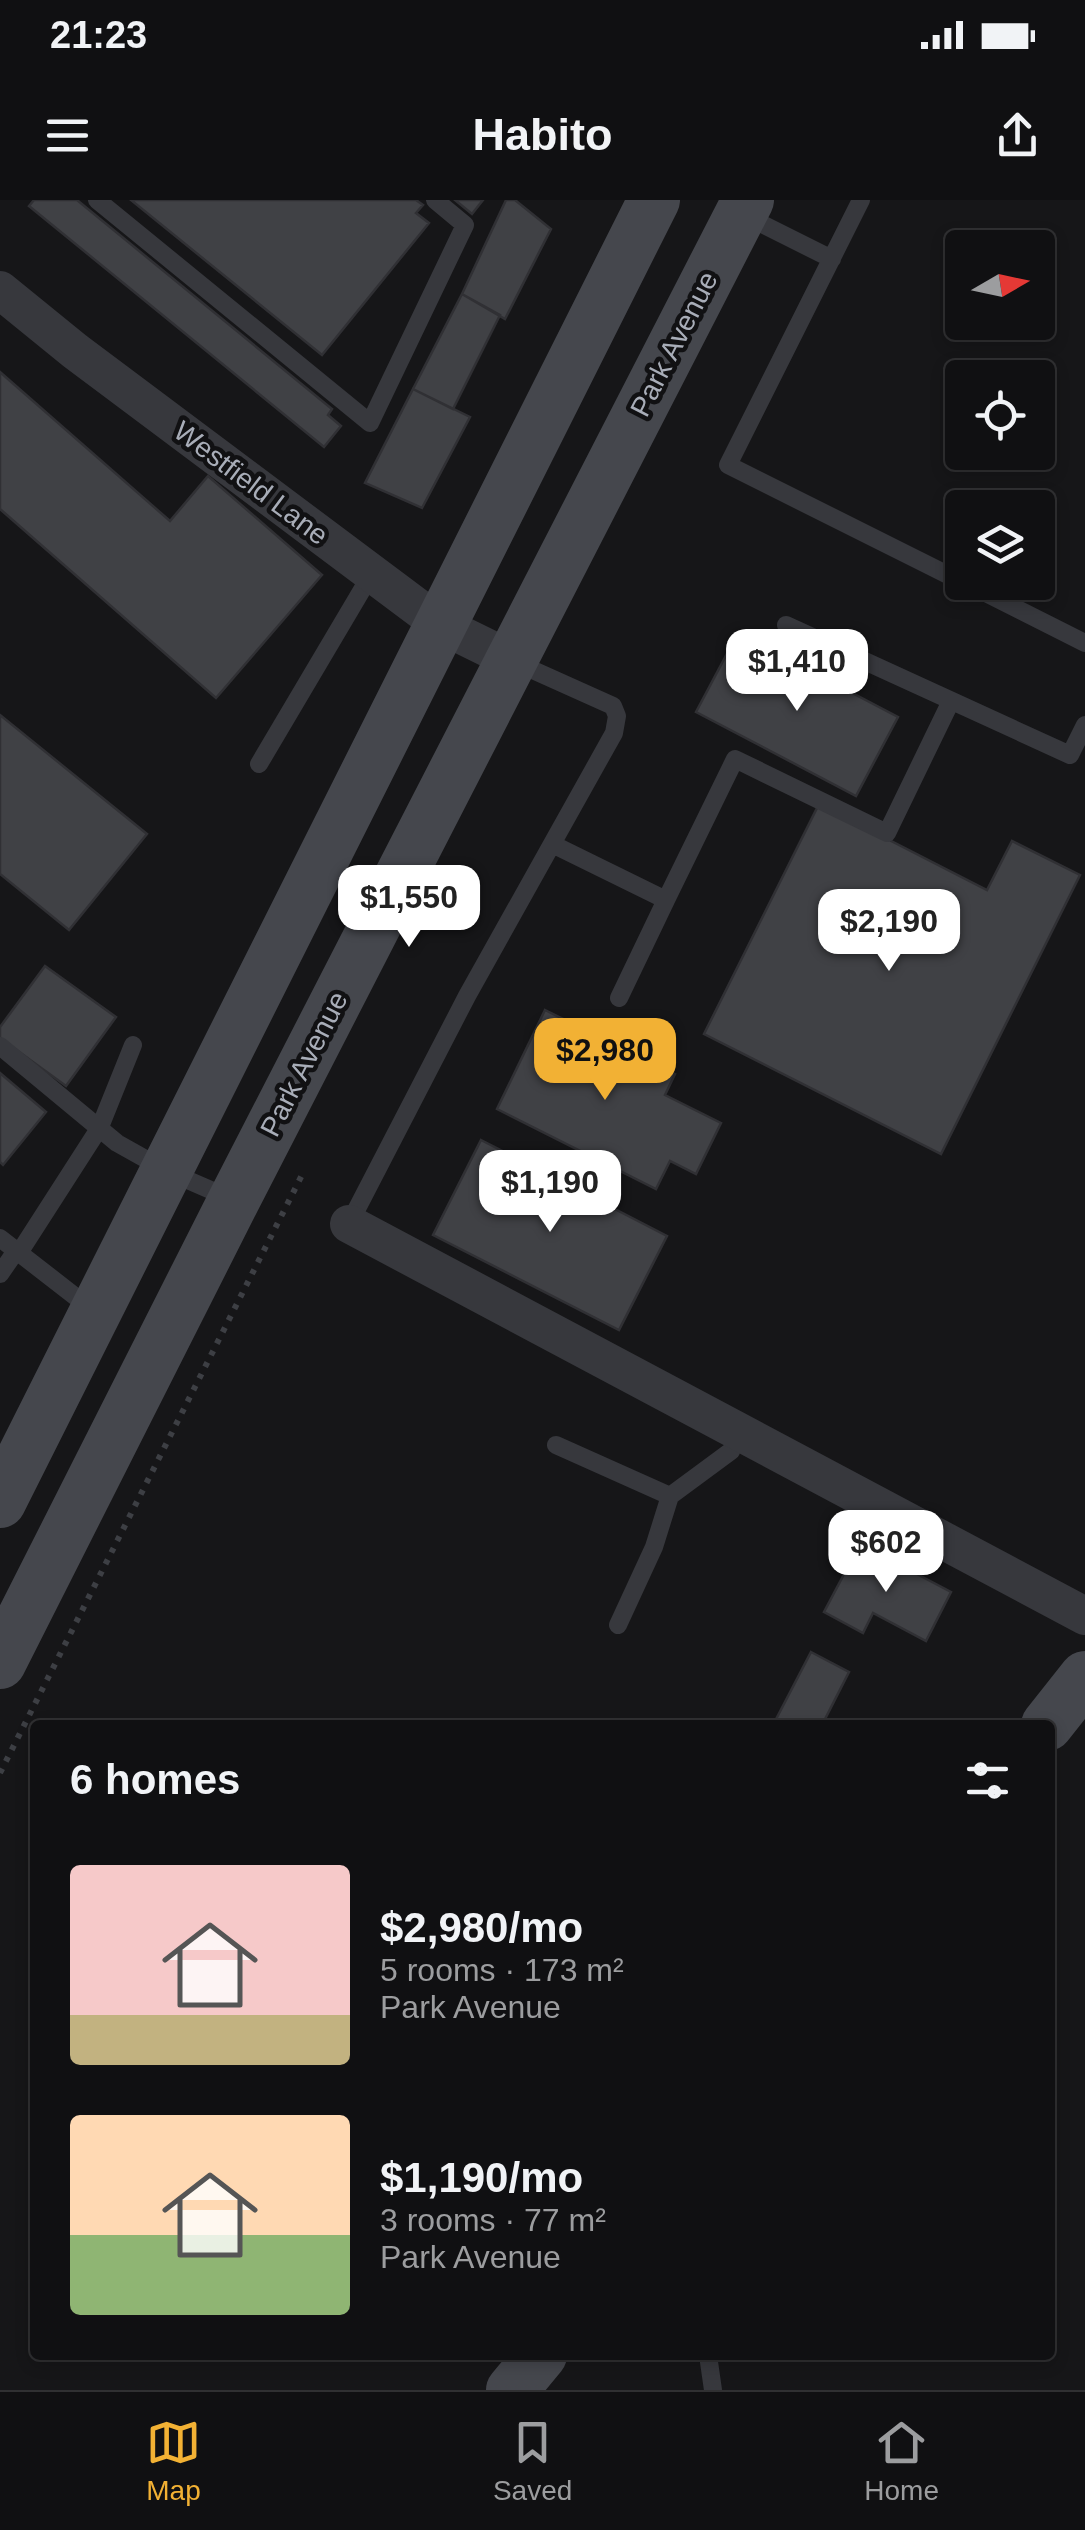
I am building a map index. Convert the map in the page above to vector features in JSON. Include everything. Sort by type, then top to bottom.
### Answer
[{"type":"main road","points":[[0,1502],[654,200]]},
{"type":"main road","name":"Park Avenue","points":[[0,1663],[744,207]]},
{"type":"main road","points":[[1051,1720],[1085,1677]]},
{"type":"main road","points":[[512,2390],[537,2360]]},
{"type":"street","name":"Westfield Lane","points":[[0,290],[74,351],[441,625],[512,660]]},
{"type":"street","points":[[349,1224],[1085,1616]]},
{"type":"lane","points":[[97,200],[370,423],[466,225],[435,200]]},
{"type":"lane","points":[[861,200],[728,465],[945,573]]},
{"type":"lane","points":[[744,207],[832,260]]},
{"type":"lane","points":[[258,764],[372,573]]},
{"type":"lane","points":[[999,600],[1085,643]]},
{"type":"lane","points":[[786,626],[1070,755],[1085,726]]},
{"type":"lane","points":[[349,1224],[467,996],[614,734],[618,716],[613,706],[512,660]]},
{"type":"lane","points":[[619,998],[734,759],[887,833],[951,701]]},
{"type":"lane","points":[[552,844],[666,900]]},
{"type":"lane","points":[[0,1274],[100,1127],[133,1045]]},
{"type":"lane","points":[[0,1046],[117,1143],[234,1200]]},
{"type":"lane","points":[[0,1238],[96,1312]]},
{"type":"lane","points":[[618,1625],[654,1547],[670,1496],[731,1451],[740,1431]]},
{"type":"lane","points":[[556,1445],[670,1496]]},
{"type":"lane","points":[[709,2360],[714,2390]]},
{"type":"building","points":[[34,200],[77,200],[332,409],[328,415],[341,426],[324,447],[29,206]]},
{"type":"building","points":[[131,200],[416,200],[423,205],[416,213],[429,223],[322,355]]},
{"type":"building","points":[[455,200],[483,200],[472,214]]},
{"type":"building","points":[[506,200],[515,200],[551,229],[505,319],[462,294]]},
{"type":"building","points":[[462,294],[500,315],[453,409],[413,389]]},
{"type":"building","points":[[0,372],[170,521],[208,476],[322,575],[216,698],[0,509]]},
{"type":"building","points":[[413,389],[470,417],[422,508],[365,483]]},
{"type":"building","points":[[738,633],[898,717],[856,796],[696,712]]},
{"type":"building","points":[[0,715],[147,834],[69,930],[0,874]]},
{"type":"building","points":[[819,804],[987,890],[1012,841],[1080,875],[941,1154],[704,1034]]},
{"type":"building","points":[[45,966],[116,1017],[66,1086],[0,1038],[0,1027]]},
{"type":"building","points":[[545,1010],[675,1074],[665,1095],[721,1123],[696,1174],[670,1161],[656,1189],[497,1109]]},
{"type":"building","points":[[0,1073],[46,1112],[3,1165],[0,1162]]},
{"type":"building","points":[[481,1140],[667,1236],[619,1330],[433,1235]]},
{"type":"building","points":[[860,1544],[951,1592],[926,1641],[873,1613],[863,1633],[824,1612]]},
{"type":"building","points":[[811,1652],[849,1672],[825,1720],[776,1720]]}]
